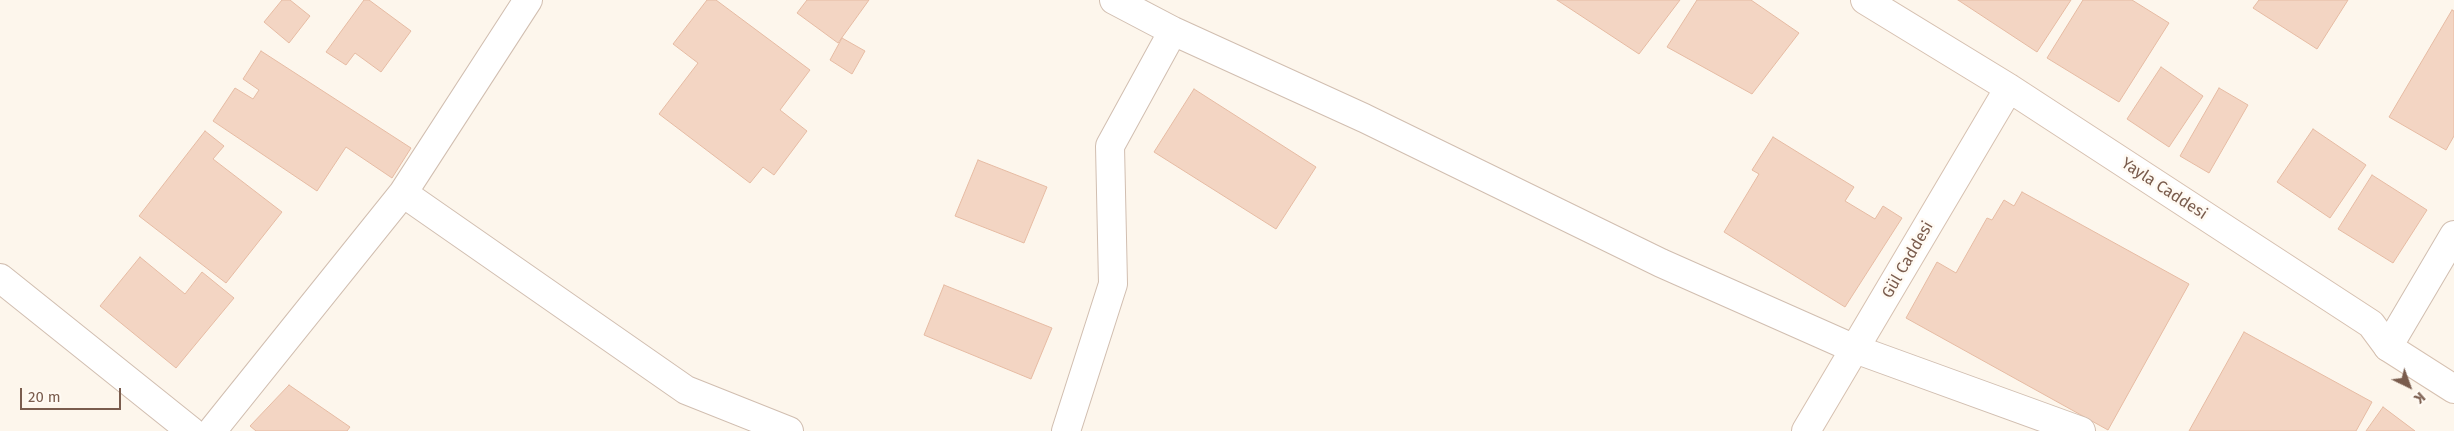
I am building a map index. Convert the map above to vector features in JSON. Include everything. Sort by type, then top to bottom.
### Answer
[{"type":"street","points":[[212,431],[403,193],[528,0]]},
{"type":"street","points":[[1114,0],[1173,31],[1364,118],[1661,263],[1855,349],[2081,431]]},
{"type":"street","name":"Yayla Caddesi","points":[[1865,0],[2009,88],[2370,324],[2388,347],[2454,389]]},
{"type":"street","points":[[1066,431],[1113,284],[1110,146],[1173,31]]},
{"type":"street","name":"Gül Caddesi","points":[[1806,431],[2009,88]]},
{"type":"street","points":[[403,193],[686,390],[789,431]]},
{"type":"street","points":[[2388,347],[2454,235]]},
{"type":"street","points":[[0,278],[191,431]]},
{"type":"building","points":[[282,0],[290,0],[310,16],[289,43],[264,22]]},
{"type":"building","points":[[364,0],[369,0],[411,31],[381,72],[355,53],[346,65],[326,52]]},
{"type":"building","points":[[707,0],[716,0],[810,70],[780,110],[807,131],[774,175],[763,167],[750,183],[659,114],[698,63],[673,44]]},
{"type":"building","points":[[807,0],[869,0],[838,43],[797,13]]},
{"type":"building","points":[[1557,0],[1680,0],[1639,54]]},
{"type":"building","points":[[1697,0],[1751,0],[1799,33],[1752,94],[1667,47]]},
{"type":"building","points":[[1958,0],[2071,0],[2037,52]]},
{"type":"building","points":[[2083,0],[2132,0],[2169,23],[2119,102],[2047,58]]},
{"type":"building","points":[[2259,0],[2348,0],[2317,49],[2253,8]]},
{"type":"building","points":[[2452,10],[2454,11],[2454,136],[2446,150],[2389,117]]},
{"type":"building","points":[[842,38],[865,51],[852,74],[830,60]]},
{"type":"building","points":[[261,51],[411,148],[392,178],[346,147],[317,191],[213,121],[235,88],[253,99],[259,90],[243,79]]},
{"type":"building","points":[[2161,67],[2203,96],[2169,147],[2127,119]]},
{"type":"building","points":[[2219,88],[2248,105],[2209,173],[2180,156]]},
{"type":"building","points":[[1194,89],[1316,167],[1276,229],[1154,152]]},
{"type":"building","points":[[2313,129],[2366,165],[2330,218],[2277,182]]},
{"type":"building","points":[[205,131],[224,146],[213,159],[282,212],[226,283],[139,216]]},
{"type":"building","points":[[1773,137],[1854,187],[1845,201],[1875,219],[1883,206],[1902,218],[1845,307],[1724,232],[1759,174],[1752,170]]},
{"type":"building","points":[[978,160],[1047,187],[1024,243],[955,216]]},
{"type":"building","points":[[2372,175],[2427,210],[2393,263],[2338,229]]},
{"type":"building","points":[[2022,192],[2189,284],[2108,430],[1906,318],[1937,262],[1956,273],[1987,218],[1992,220],[2004,200],[2014,206]]},
{"type":"building","points":[[140,257],[185,294],[202,272],[234,298],[176,368],[100,306]]},
{"type":"building","points":[[944,285],[1052,328],[1031,379],[924,335]]},
{"type":"building","points":[[2244,332],[2372,402],[2356,431],[2189,431]]},
{"type":"building","points":[[289,385],[350,427],[347,431],[256,431],[250,426]]},
{"type":"building","points":[[2383,407],[2415,431],[2366,431]]}]
